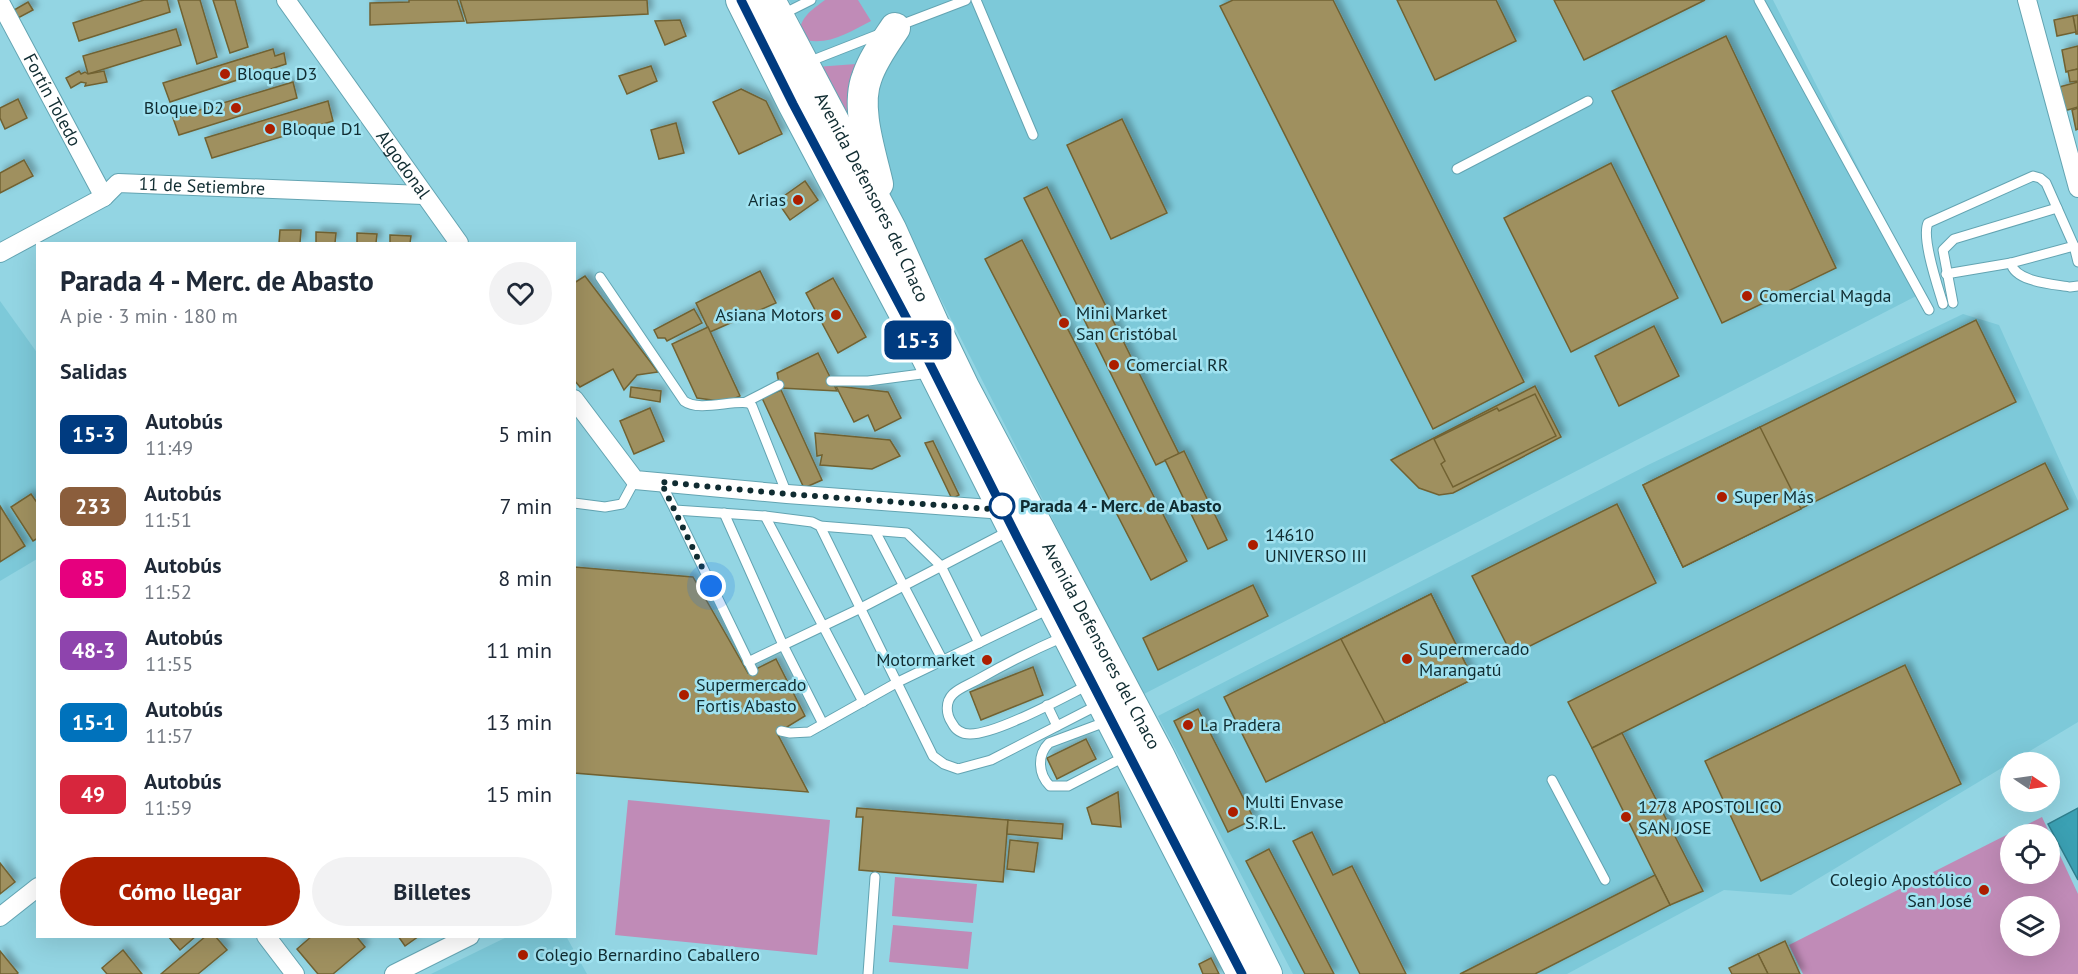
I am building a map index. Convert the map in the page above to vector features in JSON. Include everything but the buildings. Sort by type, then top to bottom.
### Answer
[{"type":"highway","name":"Avenida Defensores del Chaco","points":[[741,0],[768,20],[803,63],[887,222],[1118,709],[1267,974]]},
{"type":"highway","points":[[752,0],[768,20]]},
{"type":"highway","name":"Avenida Defensores del Chaco","points":[[768,20],[935,373],[1068,635],[1118,709],[1129,754],[1242,974]]},
{"type":"highway","points":[[887,222],[866,127],[862,97],[873,62],[896,27]]},
{"type":"highway","points":[[1050,601],[1066,609],[1186,838],[1189,869]]},
{"type":"street","name":"Algodonal","points":[[286,0],[458,242]]},
{"type":"street","points":[[2027,0],[2078,188]]},
{"type":"street","name":"Fortín Toledo","points":[[0,2],[104,197]]},
{"type":"street","name":"11 de Setiembre","points":[[0,253],[104,197],[118,183],[423,195]]},
{"type":"street","points":[[576,402],[634,480],[787,494],[1008,519]]},
{"type":"street","points":[[0,917],[36,889]]},
{"type":"street","points":[[268,938],[295,974]]},
{"type":"street","points":[[394,974],[466,938]]},
{"type":"lane","points":[[768,20],[811,0]]},
{"type":"lane","points":[[803,63],[966,0]]},
{"type":"lane","points":[[976,0],[1033,135]]},
{"type":"lane","points":[[1760,0],[1929,310]]},
{"type":"lane","points":[[1456,169],[1588,101]]},
{"type":"lane","points":[[1943,304],[1927,242],[1925,229],[1928,223],[2033,176],[2046,183],[2074,246],[2078,262]]},
{"type":"lane","points":[[1953,303],[1943,250],[1954,239],[2057,208]]},
{"type":"lane","points":[[1946,274],[2011,263],[2074,246]]},
{"type":"lane","points":[[2011,263],[2020,276],[2070,287],[2078,286]]},
{"type":"lane","points":[[600,277],[684,401],[695,405],[746,402],[779,385]]},
{"type":"lane","points":[[831,381],[868,381],[935,373]]},
{"type":"lane","points":[[746,402],[752,406],[787,494]]},
{"type":"lane","points":[[576,503],[605,507],[622,504],[634,480]]},
{"type":"lane","points":[[661,482],[753,671]]},
{"type":"lane","points":[[675,510],[765,516],[812,522],[820,526],[907,533],[942,566],[979,643]]},
{"type":"lane","points":[[724,513],[783,645],[824,724]]},
{"type":"lane","points":[[765,516],[862,702]]},
{"type":"lane","points":[[748,662],[942,566],[1008,519]]},
{"type":"lane","points":[[820,526],[933,756],[944,764],[958,769],[991,760],[1057,726],[1118,709]]},
{"type":"lane","points":[[875,531],[942,661]]},
{"type":"lane","points":[[781,731],[809,732],[898,682],[979,643],[1050,601]]},
{"type":"lane","points":[[1068,635],[1020,656],[952,694],[947,708],[953,726],[960,733],[972,734],[991,730],[1047,705],[1118,709]]},
{"type":"lane","points":[[1047,705],[1057,726]]},
{"type":"lane","points":[[1118,709],[1049,743],[1040,758],[1041,769],[1045,781],[1050,786],[1068,786],[1129,754]]},
{"type":"lane","points":[[1551,780],[1605,880]]},
{"type":"lane","points":[[868,974],[875,877]]},
{"type":"shaded area","points":[[789,0],[1773,0],[1922,293],[1142,695]]},
{"type":"shaded area","points":[[825,0],[858,0],[871,21],[836,38],[809,41],[799,38],[803,20]]},
{"type":"shaded area","points":[[856,64],[847,96],[848,116],[816,67]]},
{"type":"shaded area","points":[[0,301],[36,351],[36,560],[0,581]]},
{"type":"shaded area","points":[[1963,314],[1999,325],[2078,501],[2078,722],[2028,752],[2000,752],[2000,769],[1791,895],[1724,890],[1567,974],[1293,974],[1158,716],[1648,465]]},
{"type":"shaded area","points":[[628,800],[830,820],[817,955],[615,935]]},
{"type":"shaded area","points":[[2078,808],[2078,880],[2060,846],[2060,824],[2048,824]]},
{"type":"shaded area","name":"Colegio Apostólico San José","points":[[2042,817],[2045,824],[2028,824]]},
{"type":"shaded area","name":"Colegio Apostólico San José","points":[[2000,838],[2000,884],[2060,884],[2060,856],[2078,894],[2078,974],[1803,974],[1789,945]]},
{"type":"shaded area","points":[[895,877],[977,884],[973,923],[892,916]]},
{"type":"shaded area","points":[[893,925],[972,932],[968,969],[889,962]]},
{"type":"shaded area","name":"Colegio Bernardino Caballero","points":[[505,938],[567,938],[587,974],[431,974]]},
{"type":"bus line","name":"15-3","points":[[741,0],[793,104],[917,338],[1242,974]]},
{"type":"place","name":"Bloque D3","points":[[225,74]]},
{"type":"place","name":"Bloque D2","points":[[236,108]]},
{"type":"place","name":"Bloque D1","points":[[270,129]]},
{"type":"place","name":"Arias","points":[[798,200]]},
{"type":"place","name":"Comercial Magda","points":[[1747,296]]},
{"type":"place","name":"Asiana Motors","points":[[836,315]]},
{"type":"place","name":"Mini Market San Cristóbal","points":[[1064,323]]},
{"type":"place","name":"Comercial RR","points":[[1114,365]]},
{"type":"place","name":"Super Más","points":[[1722,497]]},
{"type":"place","name":"Parada 4 - Merc. de Abasto","points":[[1002,506]]},
{"type":"place","name":"14610 UNIVERSO III","points":[[1253,545]]},
{"type":"place","name":"Supermercado Marangatú","points":[[1407,659]]},
{"type":"place","name":"Motormarket","points":[[987,660]]},
{"type":"place","name":"Supermercado Fortis Abasto","points":[[684,695]]},
{"type":"place","name":"La Pradera","points":[[1188,725]]},
{"type":"place","name":"Multi Envase S.R.L.","points":[[1233,812]]},
{"type":"place","name":"1278 APOSTOLICO SAN JOSE","points":[[1626,817]]},
{"type":"place","name":"Colegio Apostólico San José","points":[[1984,890]]},
{"type":"place","name":"Colegio Bernardino Caballero","points":[[523,955]]},
{"type":"route","points":[[711,586],[661,482],[1004,510],[1002,506]]}]
